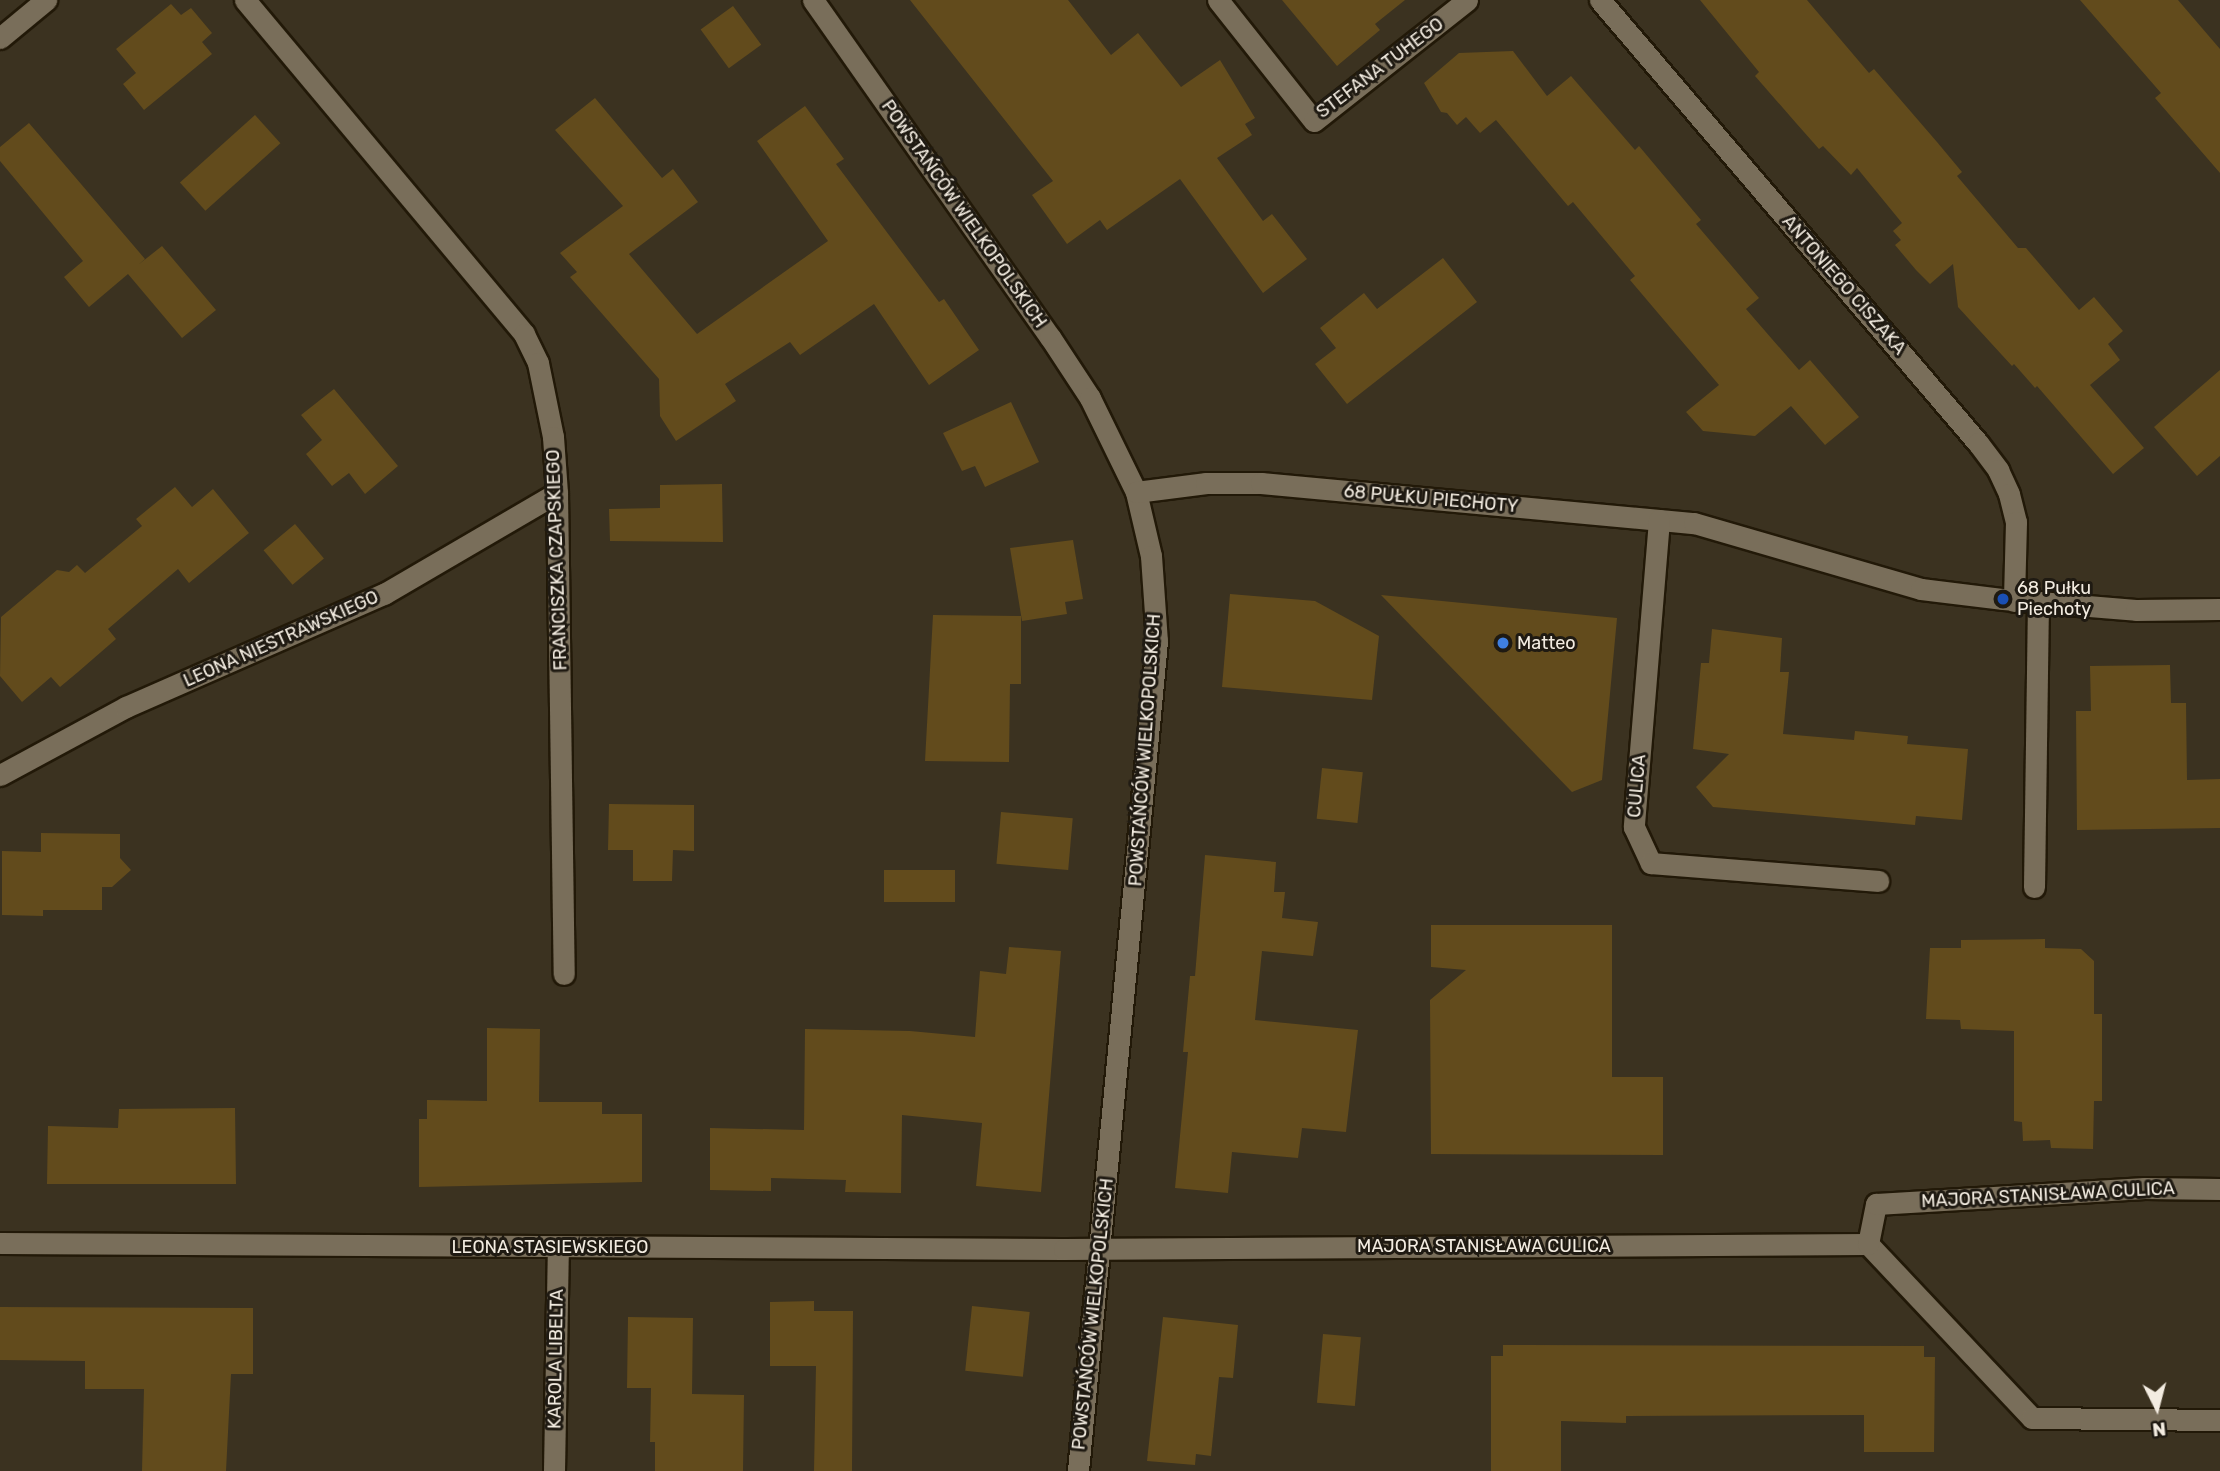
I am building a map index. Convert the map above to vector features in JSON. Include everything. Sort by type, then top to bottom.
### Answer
[{"type":"street","points":[[0,38],[46,0]]},
{"type":"street","name":"FRANCISZKA CZAPSKIEGO","points":[[245,0],[524,334],[546,391],[557,493],[564,974]]},
{"type":"street","name":"POWSTAŃCÓW WIELKOPOLSKICH","points":[[813,0],[1090,398],[1136,492],[1151,556],[1157,641],[1078,1471]]},
{"type":"street","name":"STEFANA TUHEGO","points":[[1218,0],[1314,121],[1467,0]]},
{"type":"street","name":"ANTONIEGO CISZAKA","points":[[1600,0],[1991,461],[2009,494],[2016,522],[2014,600]]},
{"type":"street","name":"68 PUŁKU PIECHOTY","points":[[1136,492],[1206,483],[1261,483],[1694,523],[1921,589],[2136,610],[2220,609]]},
{"type":"street","name":"LEONA NIESTRAWSKIEGO","points":[[0,775],[126,707],[384,594],[557,493]]},
{"type":"street","name":"CULICA","points":[[1659,520],[1634,827],[1651,863],[1878,881]]},
{"type":"street","points":[[2034,887],[2038,602]]},
{"type":"street","name":"MAJORA STANISŁAWA CULICA","points":[[1099,1248],[1868,1244],[1876,1203],[2145,1188],[2220,1189]]},
{"type":"street","name":"LEONA STASIEWSKIEGO","points":[[0,1243],[558,1248],[1099,1248]]},
{"type":"street","points":[[1868,1244],[2032,1418],[2220,1420]]},
{"type":"street","name":"KAROLA LIBELTA","points":[[554,1471],[558,1248]]},
{"type":"building","points":[[910,0],[1068,0],[1111,55],[1138,33],[1181,87],[1220,60],[1255,118],[1245,124],[1252,135],[1217,158],[1263,221],[1272,214],[1307,259],[1263,293],[1180,179],[1107,230],[1100,220],[1067,244],[1032,195],[1053,181]]},
{"type":"building","points":[[1282,0],[1405,0],[1375,24],[1380,30],[1337,66]]},
{"type":"building","points":[[1700,0],[1807,0],[1869,73],[1874,69],[1937,142],[1962,172],[1957,176],[2018,248],[2026,248],[2079,310],[2094,297],[2123,331],[2108,344],[2120,360],[2090,385],[2144,448],[2113,474],[2037,386],[2035,388],[2014,364],[2012,366],[1958,307],[1953,264],[1930,284],[1916,270],[1895,245],[1901,240],[1893,231],[1902,223],[1857,168],[1851,175],[1823,146],[1819,149],[1755,76],[1759,72]]},
{"type":"building","points":[[2080,0],[2178,0],[2220,49],[2220,173],[2155,98],[2161,93]]},
{"type":"building","points":[[171,4],[181,15],[191,8],[212,33],[202,42],[212,54],[144,110],[123,84],[136,73],[116,49]]},
{"type":"building","points":[[733,6],[761,45],[729,68],[701,30]]},
{"type":"building","points":[[1513,51],[1547,96],[1571,76],[1635,150],[1639,146],[1701,220],[1696,224],[1759,298],[1746,309],[1799,370],[1810,360],[1859,417],[1825,445],[1791,406],[1755,436],[1703,431],[1686,412],[1719,385],[1630,280],[1635,276],[1573,202],[1568,206],[1496,120],[1480,133],[1466,117],[1457,125],[1447,113],[1441,112],[1424,83],[1459,53]]},
{"type":"building","points":[[595,98],[662,178],[673,169],[698,202],[629,254],[697,334],[828,241],[757,141],[805,106],[844,159],[836,164],[939,302],[944,299],[979,350],[929,385],[874,304],[800,355],[790,342],[725,384],[736,401],[676,441],[660,416],[659,379],[570,277],[577,272],[560,253],[623,206],[555,130]]},
{"type":"building","points":[[255,115],[280,143],[205,211],[180,183]]},
{"type":"building","points":[[29,123],[145,259],[138,265],[162,246],[216,310],[182,338],[128,274],[89,307],[64,277],[83,261],[0,161],[0,147]]},
{"type":"building","points":[[1443,258],[1477,302],[1347,404],[1315,364],[1336,348],[1320,328],[1364,293],[1377,309]]},
{"type":"building","points":[[2220,370],[2220,456],[2197,476],[2154,427]]},
{"type":"building","points":[[334,389],[398,466],[365,494],[349,473],[332,486],[306,454],[322,440],[301,415]]},
{"type":"building","points":[[1011,402],[1039,462],[985,487],[975,466],[962,471],[943,433]]},
{"type":"building","points":[[722,484],[723,542],[610,541],[609,509],[660,508],[660,485]]},
{"type":"building","points":[[175,487],[192,507],[213,489],[249,533],[189,583],[178,569],[108,629],[116,639],[78,672],[60,687],[51,677],[22,702],[0,676],[1,617],[57,570],[69,572],[77,565],[85,573],[142,526],[136,519]]},
{"type":"building","points":[[295,524],[324,558],[293,585],[264,550]]},
{"type":"building","points":[[1073,540],[1083,599],[1065,602],[1067,614],[1022,621],[1010,548]]},
{"type":"building","points":[[1230,594],[1315,601],[1379,636],[1372,700],[1222,687]]},
{"type":"building","points":[[1381,595],[1617,618],[1602,780],[1572,792]]},
{"type":"building","points":[[933,615],[1021,616],[1021,684],[1010,684],[1009,762],[925,761]]},
{"type":"building","points":[[1712,629],[1782,638],[1780,672],[1789,672],[1783,734],[1854,740],[1855,731],[1908,736],[1907,744],[1968,749],[1962,820],[1916,816],[1915,825],[1713,807],[1696,787],[1729,754],[1693,749],[1701,663],[1709,663]]},
{"type":"building","points":[[2170,665],[2171,703],[2186,703],[2187,780],[2220,779],[2220,828],[2077,830],[2076,711],[2091,711],[2090,666]]},
{"type":"building","points":[[1322,768],[1363,772],[1357,823],[1317,819]]},
{"type":"building","points":[[609,804],[694,805],[694,851],[673,850],[672,881],[633,881],[633,850],[608,850]]},
{"type":"building","points":[[1001,812],[1073,818],[1068,870],[996,864]]},
{"type":"building","points":[[41,833],[120,834],[120,858],[131,870],[112,887],[102,887],[102,910],[43,910],[43,916],[2,915],[2,851],[41,852]]},
{"type":"building","points":[[1205,855],[1276,862],[1274,892],[1285,892],[1282,918],[1318,922],[1313,956],[1262,951],[1255,1020],[1358,1030],[1346,1132],[1302,1128],[1298,1158],[1232,1152],[1228,1193],[1175,1188],[1188,1052],[1183,1052],[1190,976],[1195,976]]},
{"type":"building","points":[[884,870],[955,870],[955,902],[884,902]]},
{"type":"building","points":[[1431,925],[1612,925],[1612,1077],[1663,1077],[1663,1155],[1431,1154],[1430,1000],[1466,970],[1431,967]]},
{"type":"building","points":[[2045,939],[2045,948],[2081,949],[2094,961],[2094,1014],[2102,1014],[2102,1101],[2094,1101],[2093,1149],[2051,1148],[2050,1140],[2023,1141],[2022,1122],[2014,1121],[2014,1031],[1961,1029],[1960,1020],[1926,1019],[1930,948],[1961,948],[1961,940]]},
{"type":"building","points":[[1009,947],[1061,951],[1041,1192],[976,1186],[982,1123],[902,1115],[901,1193],[845,1192],[846,1180],[771,1178],[771,1191],[710,1190],[710,1128],[804,1130],[805,1029],[910,1031],[975,1037],[980,971],[1006,974]]},
{"type":"building","points":[[487,1028],[540,1029],[539,1102],[602,1102],[602,1114],[642,1114],[642,1182],[419,1187],[419,1119],[427,1119],[427,1100],[487,1101]]},
{"type":"building","points":[[235,1108],[236,1184],[47,1184],[48,1126],[118,1128],[119,1109]]},
{"type":"building","points":[[814,1301],[814,1311],[853,1311],[852,1471],[814,1471],[816,1366],[770,1366],[770,1302]]},
{"type":"building","points":[[972,1306],[1030,1312],[1023,1377],[965,1371]]},
{"type":"building","points":[[0,1307],[253,1308],[253,1374],[231,1374],[226,1471],[142,1471],[144,1389],[85,1389],[85,1361],[0,1360]]},
{"type":"building","points":[[628,1317],[693,1318],[692,1394],[744,1395],[743,1471],[655,1471],[655,1442],[650,1442],[651,1388],[627,1388]]},
{"type":"building","points":[[1163,1317],[1238,1325],[1233,1378],[1219,1377],[1211,1456],[1196,1454],[1195,1465],[1147,1461]]},
{"type":"building","points":[[1323,1334],[1361,1337],[1355,1406],[1317,1403]]},
{"type":"building","points":[[1503,1345],[1924,1346],[1924,1357],[1935,1357],[1934,1452],[1864,1452],[1864,1415],[1626,1416],[1626,1423],[1561,1421],[1561,1471],[1491,1471],[1491,1356],[1503,1356]]},
{"type":"place","name":"68 Pułku Piechoty","points":[[2003,599]]},
{"type":"place","name":"Matteo","points":[[1503,643]]}]
